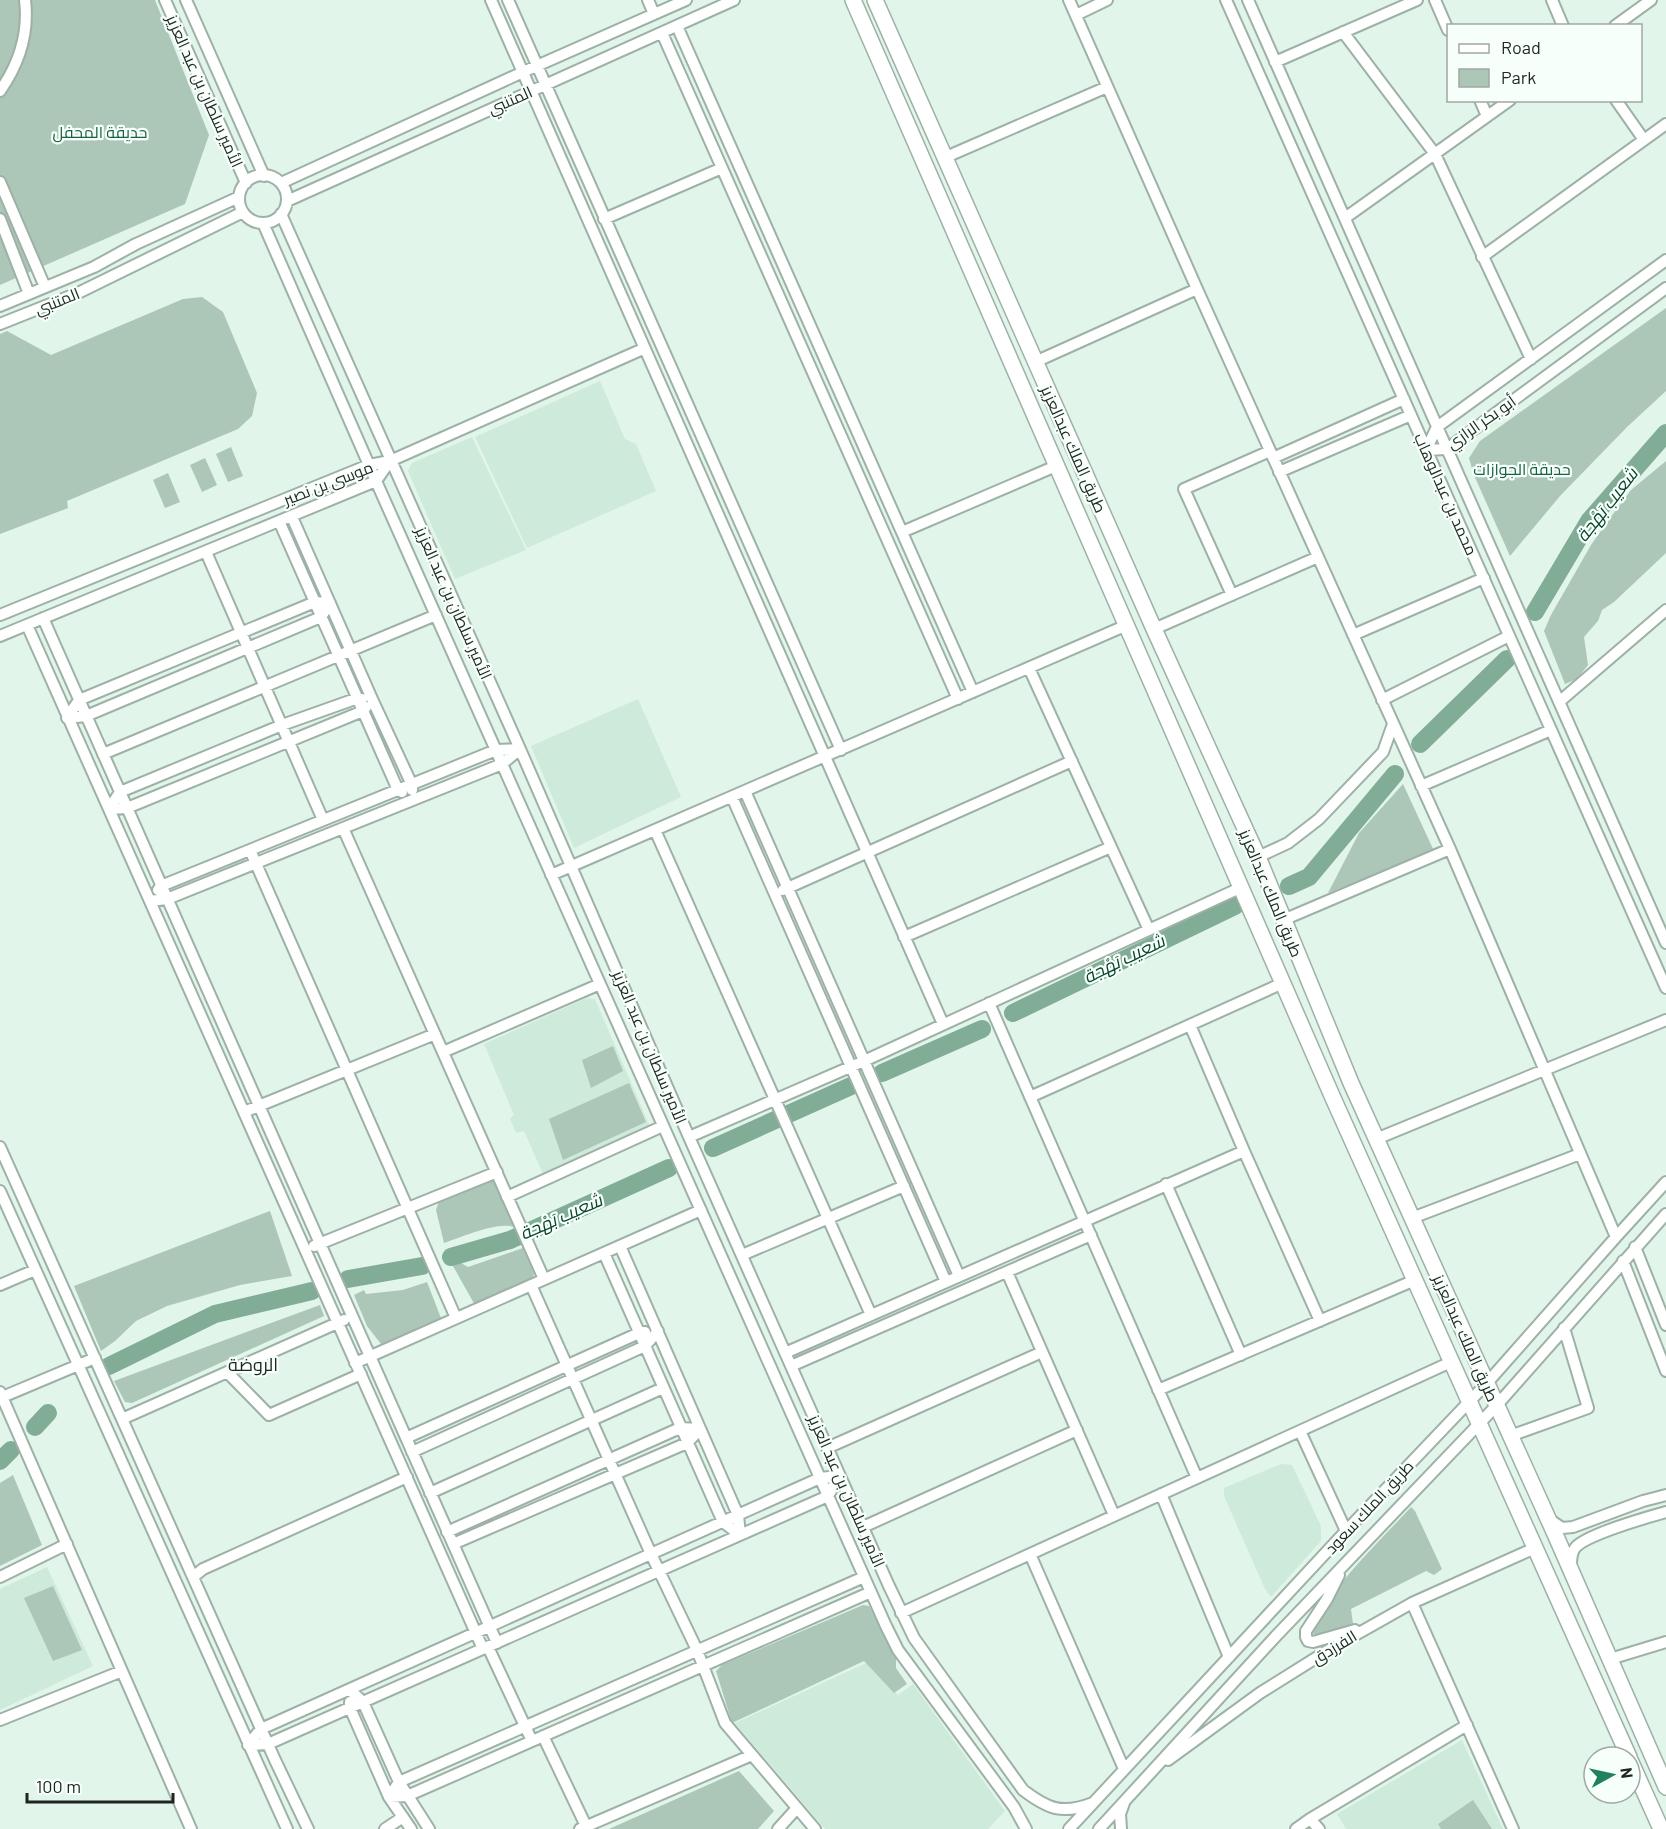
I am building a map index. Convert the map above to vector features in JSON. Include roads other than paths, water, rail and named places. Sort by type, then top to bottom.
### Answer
[{"type":"highway","name":"طريق الملك عبدالعزيز","points":[[853,0],[1283,983],[1623,1745]]},
{"type":"highway","name":"طريق الملك عبدالعزيز","points":[[875,0],[1154,629],[1258,857],[1351,1083],[1548,1518],[1666,1787]]},
{"type":"highway","name":"طريق الملك عبدالعزيز","points":[[1642,1787],[1661,1829]]},
{"type":"street","points":[[0,91],[20,52],[25,30],[25,0]]},
{"type":"street","name":"الأمير سلطان بن عبد العزيز","points":[[165,0],[246,183]]},
{"type":"street","name":"الأمير سلطان بن عبد العزيز","points":[[186,0],[264,176]]},
{"type":"street","points":[[491,0],[643,349],[943,1024]]},
{"type":"street","points":[[648,0],[654,14]]},
{"type":"street","name":"المتنبي","points":[[281,183],[654,14],[669,3],[686,0]]},
{"type":"street","name":"المتنبي","points":[[287,201],[734,0]]},
{"type":"street","points":[[1069,0],[1450,849],[1616,1237]]},
{"type":"street","points":[[1076,15],[1107,0]]},
{"type":"street","name":"محمد بن عبدالوهاب","points":[[1226,0],[1666,988]]},
{"type":"street","name":"محمد بن عبدالوهاب","points":[[1248,0],[1666,943]]},
{"type":"street","points":[[1275,62],[1417,0]]},
{"type":"street","points":[[1435,0],[1447,26]]},
{"type":"street","points":[[1552,0],[1562,24]]},
{"type":"street","points":[[1618,24],[1651,0]]},
{"type":"street","points":[[510,1],[544,85],[841,750]]},
{"type":"street","points":[[677,26],[973,692]]},
{"type":"street","points":[[1343,32],[1435,154],[1531,359]]},
{"type":"street","points":[[662,33],[958,699]]},
{"type":"street","points":[[946,157],[1107,87]]},
{"type":"street","points":[[1481,102],[1487,116]]},
{"type":"street","points":[[1345,218],[1507,102]]},
{"type":"street","points":[[1617,102],[1644,140]]},
{"type":"street","points":[[1482,257],[1666,124]]},
{"type":"street","points":[[604,219],[722,168]]},
{"type":"street","points":[[264,176],[275,178],[281,183],[287,201],[281,214],[271,222],[263,223],[248,218],[243,212],[239,197],[246,183],[252,178],[264,176]]},
{"type":"street","points":[[0,182],[45,287]]},
{"type":"street","name":"المتنبي","points":[[0,306],[93,267],[136,244],[239,197]]},
{"type":"street","name":"المتنبي","points":[[0,324],[78,293],[243,212]]},
{"type":"street","name":"الأمير سلطان بن عبد العزيز","points":[[281,214],[520,749],[839,1476],[914,1638],[1023,1790],[1050,1808],[1070,1809],[1093,1803]]},
{"type":"street","points":[[0,219],[29,294]]},
{"type":"street","name":"الأمير سلطان بن عبد العزيز","points":[[263,223],[551,875],[898,1650],[1014,1807],[1026,1829]]},
{"type":"street","name":"أبو بكر الرازي","points":[[1666,260],[1437,427],[1426,450],[1447,449],[1666,288]]},
{"type":"street","points":[[1035,362],[1197,289]]},
{"type":"street","points":[[390,461],[643,349]]},
{"type":"street","points":[[1232,595],[1184,489],[1404,399]]},
{"type":"street","points":[[1279,472],[1411,415]]},
{"type":"street","name":"موسى بن نصير","points":[[0,615],[369,465],[390,461]]},
{"type":"street","name":"موسى بن نصير","points":[[0,636],[376,481],[390,461]]},
{"type":"street","points":[[902,532],[1056,466]]},
{"type":"street","points":[[292,517],[412,785],[412,799]]},
{"type":"street","points":[[279,521],[398,790],[412,799]]},
{"type":"street","points":[[206,552],[323,820]]},
{"type":"street","points":[[1154,629],[1318,557]]},
{"type":"street","points":[[1353,635],[1484,578]]},
{"type":"street","points":[[67,718],[79,700],[315,602],[330,603]]},
{"type":"street","points":[[67,718],[86,716],[321,617],[330,603]]},
{"type":"street","points":[[1559,702],[1666,610]]},
{"type":"street","points":[[103,754],[436,615]]},
{"type":"street","points":[[43,618],[489,1626],[489,1646]]},
{"type":"street","points":[[27,625],[476,1632],[489,1646],[532,1741]]},
{"type":"street","points":[[551,875],[1127,626]]},
{"type":"street","points":[[1383,700],[1509,636]]},
{"type":"street","points":[[1029,668],[1149,930]]},
{"type":"street","points":[[109,810],[120,792],[282,726],[358,698],[372,699]]},
{"type":"street","points":[[109,810],[127,808],[363,711],[372,699]]},
{"type":"street","points":[[1258,857],[1288,843],[1319,819],[1383,752],[1393,724]]},
{"type":"street","points":[[1421,786],[1551,730]]},
{"type":"street","points":[[150,901],[161,886],[496,750],[520,749]]},
{"type":"street","points":[[150,901],[167,899],[502,764],[520,749]]},
{"type":"street","points":[[775,894],[1072,761]]},
{"type":"street","points":[[745,791],[959,1276]]},
{"type":"street","points":[[732,796],[946,1281]]},
{"type":"street","points":[[343,828],[544,1279]]},
{"type":"street","points":[[655,830],[871,1315]]},
{"type":"street","points":[[904,937],[1111,847]]},
{"type":"street","points":[[1283,921],[1450,849]]},
{"type":"street","points":[[250,850],[456,1318]]},
{"type":"street","points":[[689,1137],[777,1103],[851,1066],[1242,888]]},
{"type":"street","points":[[1030,1097],[1283,983]]},
{"type":"street","points":[[443,1052],[600,984]]},
{"type":"street","points":[[989,1003],[1197,1478]]},
{"type":"street","points":[[1376,1139],[1666,1020]]},
{"type":"street","points":[[1190,1025],[1320,1321]]},
{"type":"street","points":[[244,1112],[435,1034]]},
{"type":"street","points":[[507,1197],[663,1126]]},
{"type":"street","points":[[0,1147],[308,1829]]},
{"type":"street","points":[[785,1353],[1244,1150]]},
{"type":"street","points":[[1412,1218],[1580,1154]]},
{"type":"street","points":[[305,1249],[496,1172]]},
{"type":"street","name":"طريق الملك سعود","points":[[1069,1829],[1487,1383],[1666,1182]]},
{"type":"street","points":[[1166,1184],[1241,1355]]},
{"type":"street","points":[[742,1255],[904,1186]]},
{"type":"street","points":[[0,1191],[287,1829]]},
{"type":"street","points":[[355,1362],[701,1210]]},
{"type":"street","name":"طريق الملك سعود","points":[[1099,1829],[1276,1636],[1497,1405],[1666,1214]]},
{"type":"street","points":[[791,1366],[1091,1235]]},
{"type":"street","points":[[620,1246],[738,1515],[740,1535]]},
{"type":"street","points":[[1635,1247],[1666,1325]]},
{"type":"street","points":[[604,1253],[723,1522],[740,1535]]},
{"type":"street","points":[[1623,1261],[1666,1371]]},
{"type":"street","points":[[0,1284],[35,1270]]},
{"type":"street","points":[[1007,1272],[1114,1515]]},
{"type":"street","points":[[1158,1390],[1415,1280]]},
{"type":"street","points":[[531,1285],[651,1554],[698,1650],[725,1723],[815,1829]]},
{"type":"street","points":[[122,1419],[352,1317]]},
{"type":"street","points":[[1510,1436],[1588,1408],[1564,1328]]},
{"type":"street","points":[[406,1438],[639,1333],[657,1331]]},
{"type":"street","points":[[412,1452],[645,1346],[657,1331]]},
{"type":"street","points":[[827,1448],[1042,1352]]},
{"type":"street","points":[[94,1358],[1,1395],[191,1829]]},
{"type":"street","points":[[902,1612],[1451,1362]]},
{"type":"street","points":[[227,1372],[269,1415],[361,1374]]},
{"type":"street","points":[[430,1493],[663,1388]]},
{"type":"street","points":[[447,1532],[680,1428],[700,1429]]},
{"type":"street","points":[[453,1544],[687,1443],[700,1429]]},
{"type":"street","points":[[863,1527],[1077,1430]]},
{"type":"street","points":[[1299,1431],[1346,1531]]},
{"type":"street","points":[[248,1745],[261,1729],[820,1478],[839,1476]]},
{"type":"street","points":[[248,1745],[268,1744],[828,1496],[839,1476]]},
{"type":"street","points":[[193,1577],[203,1569],[406,1477]]},
{"type":"street","points":[[1161,1494],[1229,1657]]},
{"type":"street","points":[[1548,1518],[1562,1528],[1573,1527],[1643,1501],[1666,1495]]},
{"type":"street","points":[[1572,1572],[1572,1554],[1574,1549],[1584,1541],[1666,1512]]},
{"type":"street","points":[[0,1577],[67,1544]]},
{"type":"street","name":"الفرزدق","points":[[1149,1774],[1260,1693],[1327,1651],[1412,1603],[1535,1548]]},
{"type":"street","points":[[1030,1554],[1124,1769]]},
{"type":"street","points":[[1346,1562],[1327,1599],[1306,1631],[1306,1637],[1308,1641],[1313,1642],[1373,1625]]},
{"type":"street","points":[[389,1797],[399,1782],[864,1577]]},
{"type":"street","points":[[389,1797],[407,1796],[871,1592]]},
{"type":"street","points":[[1412,1603],[1513,1829]]},
{"type":"street","points":[[1261,1623],[1276,1636]]},
{"type":"street","points":[[1610,1659],[1666,1642]]},
{"type":"street","points":[[0,1720],[122,1671]]},
{"type":"street","points":[[350,1690],[363,1702],[399,1782],[429,1829]]},
{"type":"street","points":[[350,1690],[350,1708],[389,1797],[411,1829]]},
{"type":"street","points":[[1296,1829],[1467,1725]]},
{"type":"street","points":[[543,1736],[583,1828],[752,1755]]},
{"type":"street","points":[[1121,1829],[1120,1814],[1125,1800]]},
{"type":"street","points":[[778,1829],[797,1808]]},
{"type":"street","points":[[385,1829],[403,1817]]},
{"type":"street","points":[[1310,1819],[1319,1829]]},
{"type":"waterway","name":"شعيب بَهْجة","points":[[1535,612],[1589,521],[1666,433]]},
{"type":"waterway","name":"شعيب بَهْجة","points":[[1420,744],[1507,659]]},
{"type":"waterway","name":"شعيب بَهْجة","points":[[1289,886],[1309,877],[1395,774]]},
{"type":"waterway","name":"شعيب بَهْجة","points":[[1013,1013],[1235,906]]},
{"type":"waterway","name":"شعيب بَهْجة","points":[[882,1073],[982,1029]]},
{"type":"waterway","name":"شعيب بَهْجة","points":[[713,1148],[851,1086]]},
{"type":"waterway","name":"شعيب بَهْجة","points":[[451,1257],[510,1240],[669,1168]]},
{"type":"waterway","name":"شعيب بَهْجة","points":[[348,1279],[422,1266]]},
{"type":"waterway","name":"شعيب بَهْجة","points":[[109,1366],[215,1314],[312,1291]]},
{"type":"waterway","name":"شعيب بَهْجة","points":[[35,1427],[48,1413]]},
{"type":"waterway","name":"شعيب بَهْجة","points":[[0,1461],[11,1450]]},
{"type":"district","name":"الروضة","points":[[253,1365]]},
{"type":"park label","name":"حديقة المحفل","points":[[100,132]]},
{"type":"park label","name":"حديقة الجوازات","points":[[1522,469]]}]
